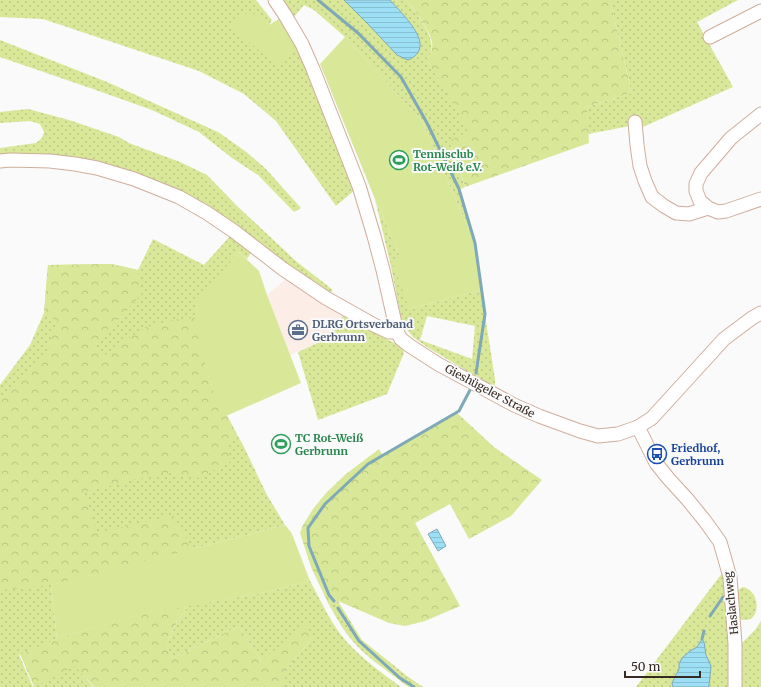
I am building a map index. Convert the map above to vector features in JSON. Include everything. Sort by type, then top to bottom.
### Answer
[{"type":"street","points":[[275,0],[302,44],[359,186],[380,256],[402,339]]},
{"type":"street","points":[[710,37],[761,11]]},
{"type":"street","points":[[761,114],[731,138],[701,172],[696,184],[696,191],[700,201],[708,208],[718,212],[726,211],[761,199]]},
{"type":"street","points":[[635,122],[640,166],[652,197],[676,213],[689,214],[708,208]]},
{"type":"street","name":"Gieshügeler Straße","points":[[0,161],[50,161],[97,168],[134,179],[179,197],[207,213],[235,232],[283,269],[326,298],[402,339],[438,364],[514,405],[538,416],[598,436],[618,434],[638,427],[652,418],[724,339],[761,313]]},
{"type":"street","name":"Haslachweg","points":[[638,427],[656,463],[688,500],[720,542],[730,577],[736,644],[735,687]]},
{"type":"shaded area","points":[[286,279],[344,315],[324,340],[290,355],[267,295]]},
{"type":"green space","points":[[0,0],[256,0],[272,20],[269,25],[229,25],[299,44],[356,189],[336,206],[276,121],[244,94],[199,71],[43,19],[0,17]]},
{"type":"green space","points":[[281,0],[407,0],[422,21],[430,37],[432,45],[431,53],[427,60],[470,131],[450,142],[465,187],[459,190],[475,244],[422,121],[345,37],[314,10],[304,5],[293,18]]},
{"type":"green space","points":[[407,0],[610,0],[631,93],[587,107],[589,143],[465,187],[449,141],[469,131],[427,60],[432,49],[431,37]]},
{"type":"green space","points":[[610,0],[738,0],[697,22],[733,87],[636,130],[635,125],[588,134],[587,107],[631,93]]},
{"type":"green space","points":[[250,11],[269,25],[282,17],[299,44],[276,65],[229,25]]},
{"type":"green space","name":"Tennisclub Rot-Weiß e.V.","points":[[345,37],[422,121],[475,244],[481,290],[409,309],[393,264],[401,259],[320,64]]},
{"type":"green space","points":[[0,40],[107,82],[218,132],[245,151],[265,168],[301,208],[294,212],[258,175],[232,158],[199,132],[152,110],[0,57]]},
{"type":"green space","points":[[28,109],[69,120],[119,137],[129,143],[180,162],[207,175],[237,206],[297,262],[333,290],[329,294],[142,178],[0,159],[0,148],[36,143],[42,138],[44,132],[40,124],[30,121],[0,123],[0,112]]},
{"type":"green space","points":[[375,199],[401,259],[409,309],[481,290],[495,379],[494,386],[427,347],[413,337],[404,326],[401,317]],"holes":[[[427,316],[475,326],[472,359],[420,340]]]},
{"type":"green space","points":[[232,234],[253,250],[247,259],[239,252],[198,300],[195,318],[210,385],[243,445],[267,495],[285,525],[51,585],[57,639],[19,655],[33,687],[0,687],[0,385],[30,345],[44,313],[48,265],[112,264],[138,270],[153,239],[204,265]]},
{"type":"green space","points":[[239,252],[259,271],[301,383],[226,416],[210,384],[195,317],[198,299]]},
{"type":"green space","points":[[110,264],[138,270],[142,294],[93,345],[105,355],[144,328],[176,319],[196,318],[210,384],[237,434],[226,445],[232,461],[198,478],[167,473],[84,492],[97,533],[173,515],[193,549],[51,585],[0,590],[0,400],[2,400],[47,350],[58,321],[44,313],[48,265]]},
{"type":"green space","points":[[344,315],[401,347],[404,353],[387,394],[318,420],[298,352],[324,340]]},
{"type":"green space","points":[[456,412],[494,447],[542,480],[511,516],[469,539],[450,504],[415,523],[460,606],[425,621],[405,626],[389,623],[338,601],[329,605],[311,567],[300,533],[313,509],[326,493],[346,474],[379,449],[383,456]]},
{"type":"green space","points":[[285,525],[292,534],[310,581],[262,593],[143,614],[57,639],[51,585]]},
{"type":"green space","points":[[723,572],[726,586],[731,687],[636,687]]},
{"type":"green space","points":[[310,581],[331,620],[352,648],[365,660],[401,687],[285,687],[285,671],[312,638],[261,661],[239,626],[173,658],[168,651],[168,640],[177,620],[185,612],[186,606],[262,593]]},
{"type":"green space","points":[[743,587],[747,588],[753,594],[757,606],[754,616],[751,619],[746,620],[740,619],[737,614],[736,593]]},
{"type":"green space","points":[[338,601],[362,640],[423,687],[409,687],[404,684],[356,645],[345,631],[329,605]]},
{"type":"green space","points":[[186,606],[185,612],[177,620],[167,644],[168,650],[173,658],[239,626],[261,661],[306,624],[312,638],[285,671],[285,687],[94,687],[75,666],[34,687],[20,654],[64,636],[142,614]]},
{"type":"green space","points":[[761,621],[761,687],[739,687],[739,646],[755,630]]},
{"type":"green space","points":[[75,665],[93,687],[33,687]]},
{"type":"water","points":[[344,0],[390,0],[415,30],[419,39],[420,47],[417,54],[408,60],[397,55]]},
{"type":"water","points":[[437,529],[446,546],[438,551],[428,534]]},
{"type":"water","points":[[702,639],[704,642],[706,655],[711,666],[709,686],[673,687],[672,683],[679,669],[679,664],[682,658],[697,647]]},
{"type":"waterway","points":[[318,0],[358,33],[401,77],[427,123],[459,189],[475,243],[485,314],[476,373]]},
{"type":"waterway","points":[[334,601],[329,595],[309,546],[308,528],[325,504],[368,464],[459,411],[470,390]]},
{"type":"waterway","points":[[710,616],[723,597]]},
{"type":"waterway","points":[[338,608],[359,641],[400,678],[414,687]]},
{"type":"waterway","points":[[702,639],[704,631]]},
{"type":"place","name":"Tennisclub Rot-Weiß e.V.","points":[[399,160]]},
{"type":"place","name":"DLRG Ortsverband Gerbrunn","points":[[298,330]]},
{"type":"place","name":"TC Rot-Weiß Gerbrunn","points":[[281,444]]},
{"type":"place","name":"Friedhof, Gerbrunn","points":[[657,454]]}]
